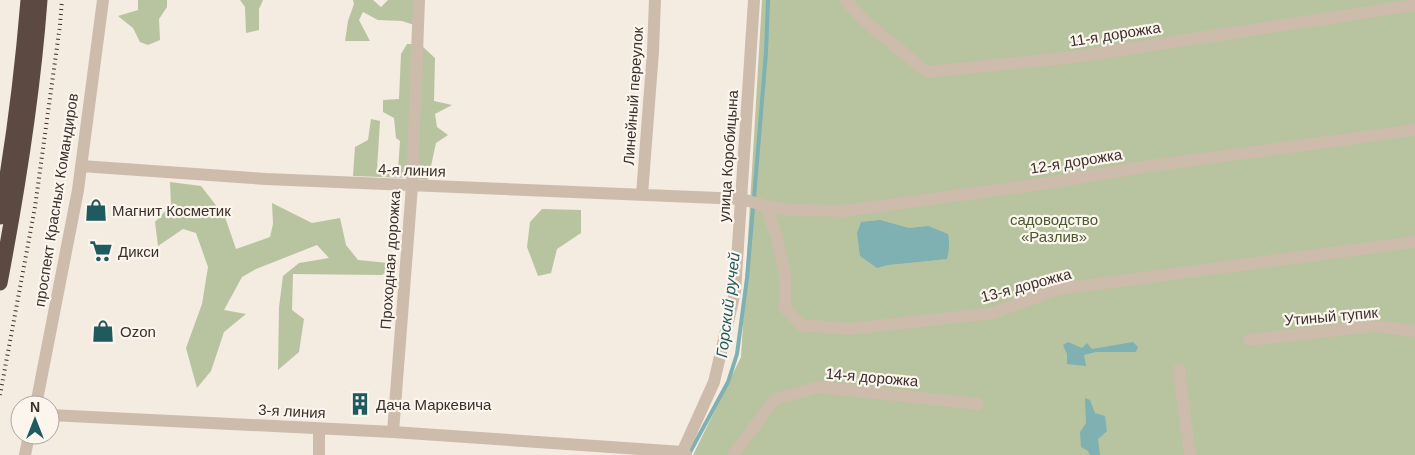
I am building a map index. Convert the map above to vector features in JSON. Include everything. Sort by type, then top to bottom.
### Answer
[{"type":"highway","points":[[0,216],[21,80],[28,0]]},
{"type":"highway","points":[[0,283],[23,153],[33,80],[40,0]]},
{"type":"street","name":"проспект Красных Командиров","points":[[38,395],[81,166],[103,0]]},
{"type":"street","name":"Проходная дорожка","points":[[393,432],[412,186],[419,0]]},
{"type":"street","name":"Линейный переулок","points":[[642,195],[655,0]]},
{"type":"street","name":"улица Коробицына","points":[[683,454],[714,382],[735,292],[754,0]]},
{"type":"street","name":"11-я дорожка","points":[[846,0],[866,22],[927,72],[1075,57],[1415,4]]},
{"type":"street","name":"12-я дорожка","points":[[742,199],[766,206],[791,210],[844,211],[1056,182],[1143,166],[1415,130]]},
{"type":"street","name":"4-я линия","points":[[81,166],[266,180],[742,199]]},
{"type":"street","name":"13-я дорожка","points":[[766,206],[777,238],[785,275],[785,308],[801,325],[850,329],[993,313],[1059,289],[1415,242]]},
{"type":"street","name":"Утиный тупик","points":[[1249,340],[1374,326],[1415,331]]},
{"type":"street","points":[[1179,370],[1190,455]]},
{"type":"street","name":"14-я дорожка","points":[[733,455],[775,399],[819,387],[978,404]]},
{"type":"street","name":"3-я линия","points":[[60,416],[393,432],[683,454]]},
{"type":"street","points":[[319,429],[319,455]]},
{"type":"green space","points":[[138,0],[167,0],[167,7],[159,19],[160,40],[148,45],[140,42],[133,28],[118,16],[138,10]]},
{"type":"green space","points":[[240,0],[263,0],[259,9],[259,30],[246,33],[245,7]]},
{"type":"green space","points":[[353,0],[373,0],[381,7],[388,0],[415,0],[414,25],[402,21],[378,20],[363,12],[359,20],[370,41],[345,41],[348,21],[354,4]]},
{"type":"green space","name":"садоводство «Разлив»","points":[[762,0],[1415,0],[1415,455],[693,455],[741,357]]},
{"type":"green space","points":[[407,44],[413,44],[409,178],[353,176],[355,147],[368,140],[371,119],[380,121],[377,169],[398,169],[400,141],[396,138],[394,118],[383,112],[383,100],[399,99],[401,54]]},
{"type":"green space","points":[[422,46],[435,58],[434,101],[452,105],[435,114],[437,127],[448,135],[436,143],[428,180],[416,179]]},
{"type":"green space","points":[[170,182],[201,186],[225,217],[236,249],[270,237],[273,224],[272,203],[312,223],[340,218],[346,245],[358,260],[398,264],[382,275],[293,274],[292,310],[304,319],[299,352],[278,370],[279,307],[283,276],[299,263],[329,258],[317,245],[256,269],[242,277],[224,310],[246,314],[224,332],[211,371],[197,388],[186,348],[202,304],[208,267],[196,233],[183,229],[158,246],[155,222],[171,205]]},
{"type":"green space","points":[[542,209],[581,210],[581,233],[557,249],[551,273],[538,276],[527,247],[530,222]]},
{"type":"water","points":[[880,220],[909,228],[928,226],[948,234],[949,247],[947,259],[888,265],[877,268],[860,256],[857,233],[861,222]]},
{"type":"water","points":[[1068,342],[1082,348],[1087,343],[1092,349],[1133,342],[1138,347],[1136,352],[1096,352],[1084,355],[1086,366],[1067,364],[1067,354],[1063,345]]},
{"type":"water","points":[[1085,398],[1090,400],[1095,413],[1105,416],[1107,431],[1098,439],[1100,455],[1090,455],[1088,451],[1081,447],[1080,432],[1086,423]]},
{"type":"waterway","name":"Горский ручей","points":[[754,198],[766,52],[768,0]]},
{"type":"waterway","name":"Горский ручей","points":[[689,454],[728,382],[737,354],[747,278],[753,208]]},
{"type":"railway","points":[[0,395],[35,207],[62,0]]},
{"type":"place","name":"Магнит Косметик","points":[[96,210]]},
{"type":"place","name":"Дикси","points":[[101,251]]},
{"type":"place","name":"Ozon","points":[[103,331]]},
{"type":"place","name":"Дача Маркевича","points":[[360,404]]}]
